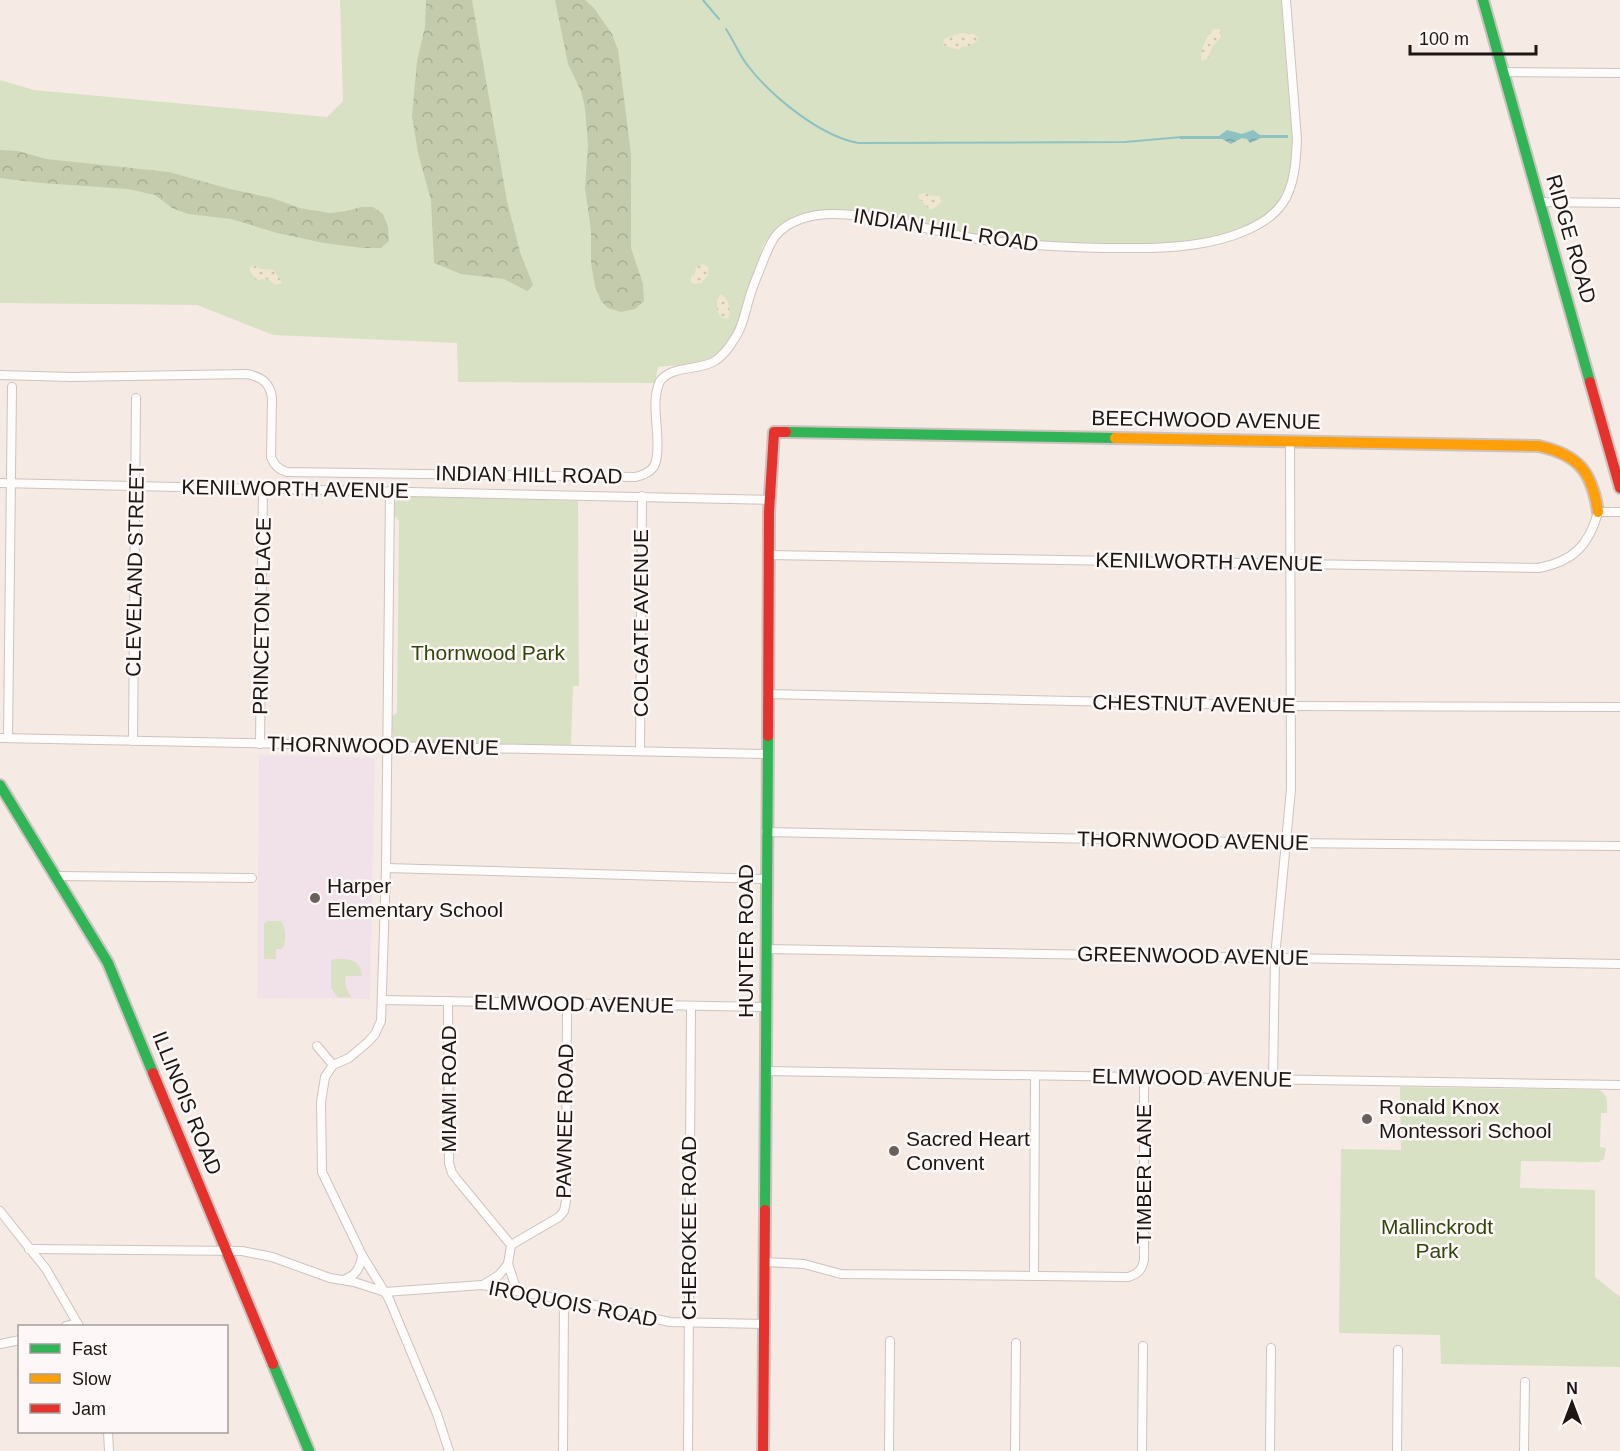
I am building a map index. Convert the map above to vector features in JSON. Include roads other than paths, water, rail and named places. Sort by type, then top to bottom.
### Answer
[{"type":"street","name":"INDIAN HILL ROAD","points":[[0,375],[258,376],[271,390],[271,457],[280,470],[286,472],[635,477],[643,475],[656,461],[657,396],[660,381],[670,373],[707,364],[722,354],[740,329],[752,286],[771,241],[783,228],[800,219],[825,214],[846,214],[968,238],[1129,248],[1199,244],[1247,229],[1274,212],[1287,196],[1296,157],[1297,139],[1286,0]]},
{"type":"street","name":"RIDGE ROAD","points":[[1483,0],[1620,488]]},
{"type":"street","points":[[1503,72],[1620,73]]},
{"type":"street","points":[[1541,202],[1620,203]]},
{"type":"street","points":[[4,738],[12,387]]},
{"type":"street","name":"CLEVELAND STREET","points":[[134,741],[136,398]]},
{"type":"street","name":"BEECHWOOD AVENUE","points":[[774,432],[1539,446],[1554,448],[1574,458],[1588,474],[1596,495],[1598,512]]},
{"type":"street","name":"HUNTER ROAD","points":[[764,1451],[766,754],[769,512],[774,432]]},
{"type":"street","points":[[1273,1080],[1275,957],[1291,789],[1290,441]]},
{"type":"street","name":"KENILWORTH AVENUE","points":[[0,483],[771,500]]},
{"type":"street","name":"PRINCETON PLACE","points":[[260,744],[263,488]]},
{"type":"street","points":[[390,491],[386,868],[381,1021],[375,1034],[349,1058],[333,1065],[325,1077],[322,1094],[322,1172],[362,1255],[385,1292],[437,1414],[449,1451]]},
{"type":"street","name":"COLGATE AVENUE","points":[[640,751],[642,496]]},
{"type":"street","points":[[1598,512],[1620,513]]},
{"type":"street","name":"KENILWORTH AVENUE","points":[[768,555],[1545,567],[1574,555],[1590,536],[1598,512]]},
{"type":"street","name":"CHESTNUT AVENUE","points":[[767,694],[1290,706],[1620,707]]},
{"type":"street","name":"THORNWOOD AVENUE","points":[[4,738],[766,754]]},
{"type":"street","name":"ILLINOIS ROAD","points":[[0,785],[108,963],[309,1451]]},
{"type":"street","name":"THORNWOOD AVENUE","points":[[766,832],[1286,843],[1620,846]]},
{"type":"street","points":[[386,868],[766,879]]},
{"type":"street","points":[[56,876],[252,879]]},
{"type":"street","name":"GREENWOOD AVENUE","points":[[766,949],[1620,964]]},
{"type":"street","name":"ELMWOOD AVENUE","points":[[382,1000],[765,1007]]},
{"type":"street","name":"MIAMI ROAD","points":[[448,1001],[449,1163],[452,1173],[511,1245]]},
{"type":"street","name":"PAWNEE ROAD","points":[[511,1245],[559,1217],[564,1211],[566,1201],[567,1003]]},
{"type":"street","name":"CHEROKEE ROAD","points":[[688,1451],[691,1006]]},
{"type":"street","points":[[317,1046],[333,1065]]},
{"type":"street","name":"ELMWOOD AVENUE","points":[[765,1071],[1620,1085]]},
{"type":"street","points":[[765,1262],[804,1264],[841,1274],[1034,1276],[1035,1076]]},
{"type":"street","name":"TIMBER LANE","points":[[1034,1276],[1128,1277],[1138,1273],[1144,1260],[1144,1078]]},
{"type":"street","points":[[0,1210],[51,1276],[78,1325]]},
{"type":"street","points":[[511,1245],[508,1264],[517,1291]]},
{"type":"street","name":"IROQUOIS ROAD","points":[[29,1249],[257,1253],[308,1271],[385,1292],[482,1285],[564,1299],[670,1322],[764,1324]]},
{"type":"street","points":[[342,1280],[354,1275],[361,1263],[362,1255]]},
{"type":"street","points":[[482,1285],[499,1275],[508,1264]]},
{"type":"street","points":[[563,1451],[564,1299]]},
{"type":"street","points":[[0,1344],[18,1340]]},
{"type":"street","points":[[889,1451],[890,1341]]},
{"type":"street","points":[[1015,1451],[1016,1343]]},
{"type":"street","points":[[1142,1451],[1143,1346]]},
{"type":"street","points":[[1270,1451],[1271,1348]]},
{"type":"street","points":[[1396,1451],[1398,1350]]},
{"type":"street","points":[[1524,1451],[1525,1382]]},
{"type":"street","points":[[108,1433],[109,1451]]},
{"type":"water","points":[[1227,130],[1242,134],[1253,130],[1260,135],[1288,135],[1288,138],[1261,138],[1250,143],[1247,139],[1242,138],[1231,144],[1222,139],[1180,139],[1179,136],[1219,136]]},
{"type":"waterway","points":[[703,0],[719,19]]},
{"type":"waterway","points":[[726,29],[748,66],[783,102],[828,132],[858,143],[1125,142],[1182,137]]},
{"type":"place","name":"Harper Elementary School","points":[[315,898]]},
{"type":"place","name":"Ronald Knox Montessori School","points":[[1367,1119]]},
{"type":"place","name":"Sacred Heart Convent","points":[[894,1151]]},
{"type":"park label","name":"Thornwood Park","points":[[488,653]]},
{"type":"park label","name":"Mallinckrodt Park","points":[[1437,1239]]}]
